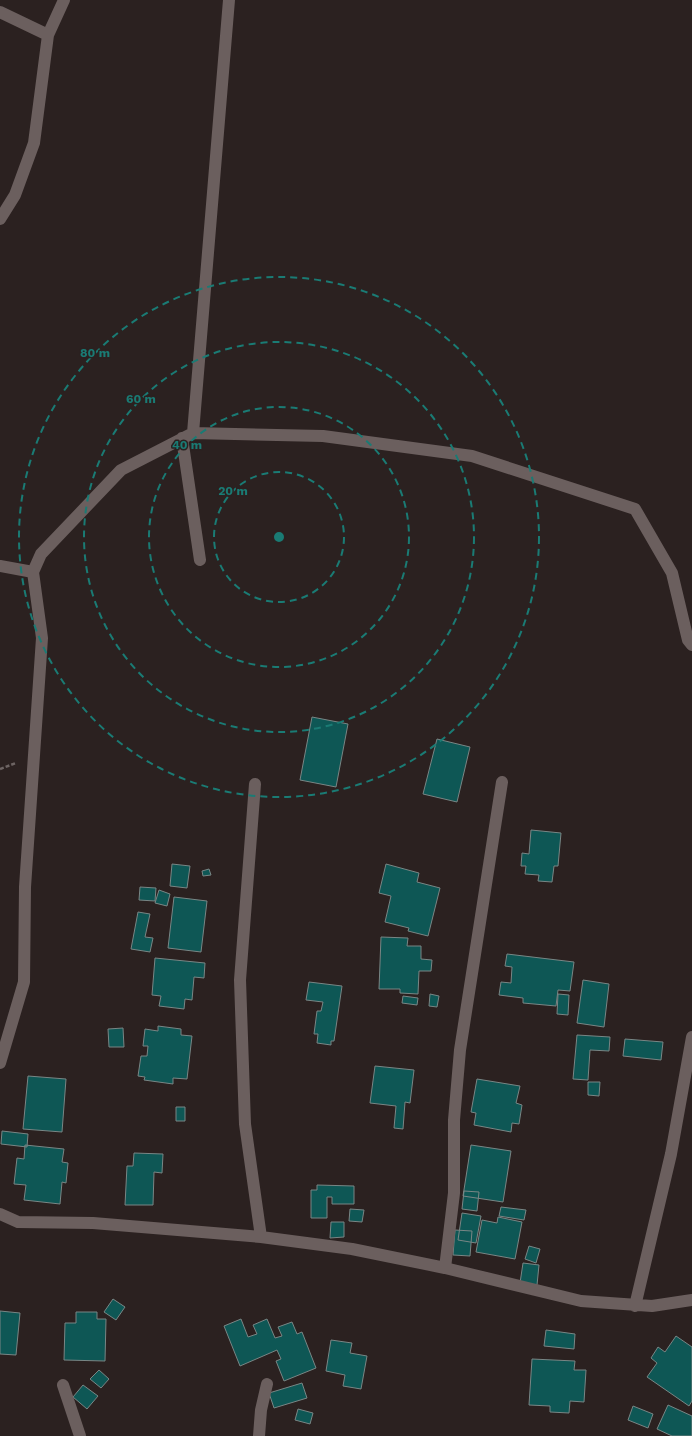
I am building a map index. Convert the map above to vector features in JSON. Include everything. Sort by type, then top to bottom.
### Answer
[{"type":"street","points":[[0,219],[15,195],[34,143],[48,35],[64,0]]},
{"type":"street","points":[[200,560],[188,436],[229,0]]},
{"type":"street","points":[[0,12],[48,35]]},
{"type":"street","points":[[0,1063],[24,982],[25,886],[42,638],[33,572],[41,554],[121,470],[188,436],[323,436],[472,456],[635,509],[672,573],[688,640],[692,644]]},
{"type":"street","points":[[0,566],[33,572]]},
{"type":"street","points":[[445,1268],[454,1193],[454,1120],[460,1050],[502,782]]},
{"type":"street","points":[[255,784],[240,980],[245,1124],[261,1237]]},
{"type":"street","points":[[635,1306],[671,1154],[692,1037]]},
{"type":"street","points":[[0,1214],[18,1222],[93,1223],[261,1237],[352,1249],[445,1268],[581,1301],[652,1306],[692,1300]]},
{"type":"street","points":[[259,1436],[261,1410],[267,1384]]},
{"type":"street","points":[[63,1385],[80,1436]]},
{"type":"building","points":[[312,717],[348,724],[336,787],[300,780]]},
{"type":"building","points":[[437,739],[470,747],[457,802],[423,794]]},
{"type":"building","points":[[531,830],[561,833],[558,866],[554,866],[552,882],[538,881],[539,875],[525,874],[526,866],[521,866],[522,853],[529,854]]},
{"type":"building","points":[[172,864],[190,866],[187,888],[170,886]]},
{"type":"building","points":[[386,864],[419,873],[417,882],[440,888],[428,936],[408,931],[409,928],[385,922],[391,896],[379,893]]},
{"type":"building","points":[[209,869],[211,875],[203,876],[202,871]]},
{"type":"building","points":[[140,887],[156,888],[155,901],[139,900]]},
{"type":"building","points":[[159,890],[170,894],[167,906],[155,903]]},
{"type":"building","points":[[174,897],[207,901],[201,952],[168,948]]},
{"type":"building","points":[[138,912],[150,914],[145,937],[153,938],[150,952],[131,949]]},
{"type":"building","points":[[381,937],[408,938],[407,946],[421,946],[421,959],[432,960],[431,971],[419,971],[418,994],[400,993],[400,989],[379,989]]},
{"type":"building","points":[[507,954],[574,962],[570,991],[558,990],[556,1006],[523,1003],[523,998],[499,995],[501,982],[511,983],[512,967],[505,966]]},
{"type":"building","points":[[155,958],[205,963],[204,978],[194,977],[192,1000],[185,999],[184,1009],[159,1006],[161,996],[152,995]]},
{"type":"building","points":[[583,980],[609,984],[604,1027],[577,1023]]},
{"type":"building","points":[[309,982],[342,986],[334,1041],[331,1041],[331,1045],[317,1043],[318,1034],[314,1034],[317,1011],[321,1011],[323,1002],[306,1000]]},
{"type":"building","points":[[430,994],[439,996],[437,1007],[429,1006]]},
{"type":"building","points":[[558,994],[569,995],[568,1015],[557,1014]]},
{"type":"building","points":[[403,996],[418,998],[417,1005],[402,1003]]},
{"type":"building","points":[[158,1026],[181,1029],[181,1035],[192,1036],[187,1079],[173,1078],[173,1084],[144,1080],[145,1077],[138,1076],[141,1056],[147,1056],[148,1046],[143,1046],[145,1029],[158,1031]]},
{"type":"building","points":[[123,1028],[124,1047],[109,1047],[108,1029]]},
{"type":"building","points":[[577,1035],[610,1037],[609,1051],[590,1050],[588,1080],[573,1079]]},
{"type":"building","points":[[625,1039],[663,1042],[661,1060],[623,1056]]},
{"type":"building","points":[[375,1066],[414,1070],[410,1103],[405,1102],[403,1129],[394,1128],[396,1106],[370,1103]]},
{"type":"building","points":[[28,1076],[66,1079],[62,1132],[23,1129]]},
{"type":"building","points":[[477,1079],[520,1086],[516,1103],[522,1105],[519,1124],[512,1123],[511,1132],[474,1125],[476,1113],[471,1112]]},
{"type":"building","points":[[588,1082],[600,1082],[599,1096],[588,1095]]},
{"type":"building","points":[[176,1107],[185,1107],[185,1121],[176,1121]]},
{"type":"building","points":[[2,1131],[28,1134],[27,1147],[1,1144]]},
{"type":"building","points":[[25,1145],[64,1149],[62,1162],[68,1163],[66,1183],[62,1182],[60,1204],[24,1200],[26,1185],[14,1184],[17,1158],[24,1159]]},
{"type":"building","points":[[471,1145],[511,1151],[503,1202],[463,1196]]},
{"type":"building","points":[[134,1153],[163,1154],[162,1173],[154,1172],[153,1205],[125,1205],[127,1166],[133,1166]]},
{"type":"building","points":[[317,1185],[354,1186],[354,1204],[332,1204],[332,1197],[327,1197],[327,1218],[311,1218],[311,1190],[317,1190]]},
{"type":"building","points":[[464,1191],[479,1192],[477,1211],[462,1209]]},
{"type":"building","points":[[501,1207],[526,1210],[524,1220],[499,1216]]},
{"type":"building","points":[[350,1209],[364,1210],[362,1222],[349,1221]]},
{"type":"building","points":[[462,1213],[481,1216],[476,1243],[458,1240]]},
{"type":"building","points":[[498,1217],[522,1222],[515,1259],[476,1252],[482,1220],[497,1223]]},
{"type":"building","points":[[331,1222],[344,1222],[344,1237],[330,1238]]},
{"type":"building","points":[[455,1230],[472,1231],[470,1256],[453,1255]]},
{"type":"building","points":[[529,1246],[540,1249],[536,1263],[525,1259]]},
{"type":"building","points":[[523,1263],[539,1265],[537,1285],[520,1283]]},
{"type":"building","points":[[113,1299],[125,1307],[116,1320],[104,1312]]},
{"type":"building","points":[[0,1311],[20,1313],[16,1355],[0,1354]]},
{"type":"building","points":[[76,1312],[97,1312],[97,1319],[106,1319],[105,1361],[64,1360],[65,1323],[76,1323]]},
{"type":"building","points":[[241,1319],[248,1337],[257,1334],[253,1325],[267,1319],[275,1338],[282,1336],[278,1327],[292,1322],[297,1334],[302,1332],[316,1368],[284,1381],[276,1361],[281,1359],[277,1350],[240,1366],[224,1326]]},
{"type":"building","points":[[546,1330],[575,1334],[574,1349],[544,1346]]},
{"type":"building","points":[[676,1336],[692,1347],[692,1401],[689,1406],[647,1377],[657,1363],[651,1358],[658,1347],[665,1352]]},
{"type":"building","points":[[331,1340],[352,1343],[350,1353],[367,1356],[361,1389],[343,1386],[345,1375],[326,1371]]},
{"type":"building","points":[[532,1359],[575,1361],[574,1370],[586,1370],[584,1402],[570,1401],[569,1413],[550,1412],[550,1406],[529,1405]]},
{"type":"building","points":[[99,1370],[109,1379],[101,1388],[90,1379]]},
{"type":"building","points":[[302,1383],[307,1398],[274,1408],[269,1393]]},
{"type":"building","points":[[83,1385],[98,1396],[87,1409],[73,1397]]},
{"type":"building","points":[[668,1405],[692,1416],[692,1436],[672,1436],[657,1429]]},
{"type":"building","points":[[633,1406],[653,1414],[648,1428],[628,1420]]},
{"type":"building","points":[[298,1409],[313,1413],[310,1424],[295,1420]]}]
